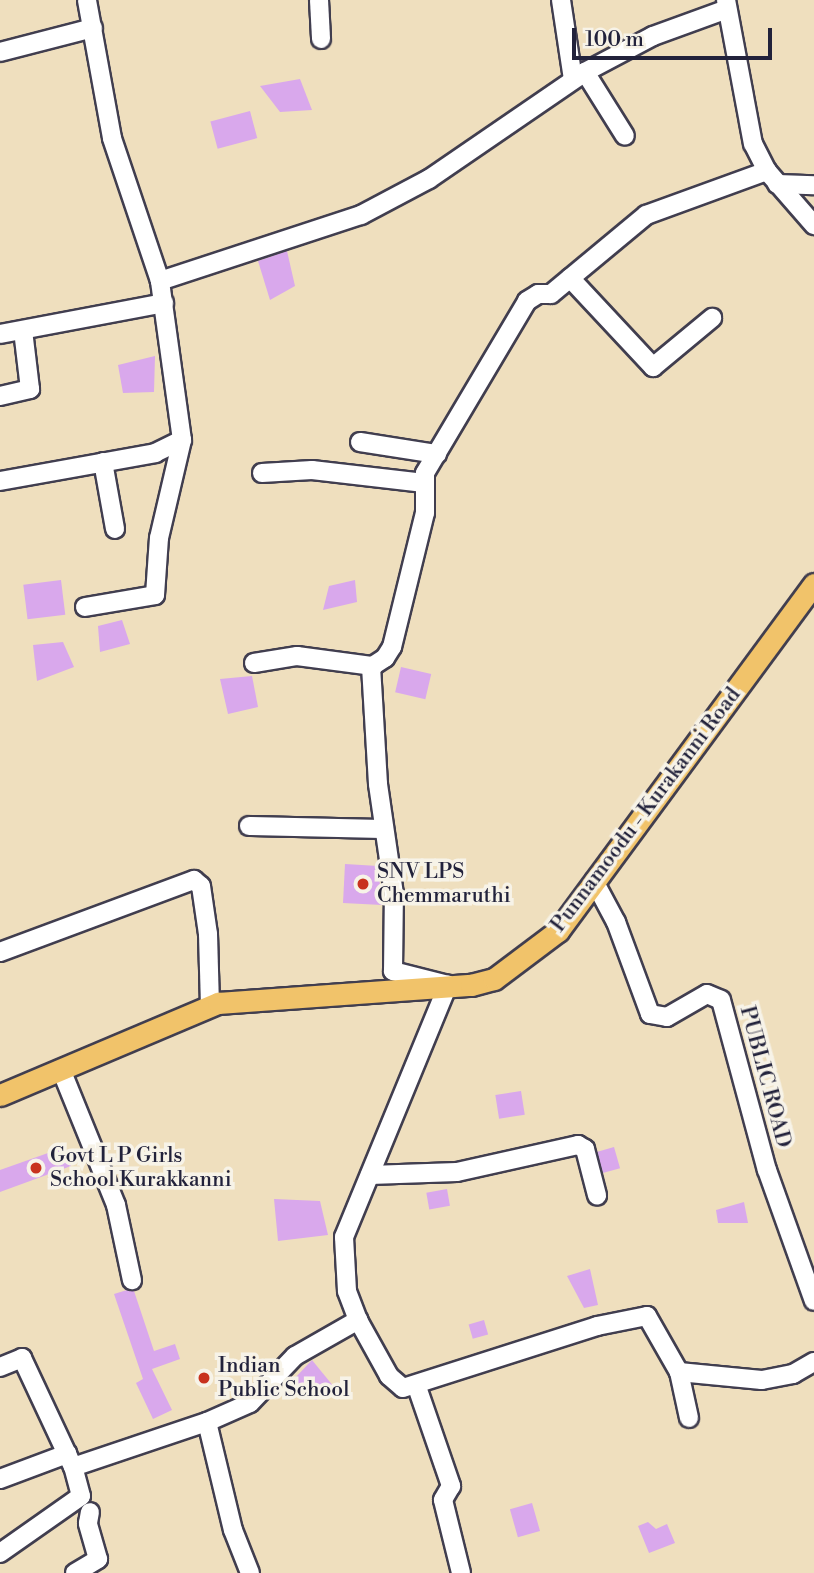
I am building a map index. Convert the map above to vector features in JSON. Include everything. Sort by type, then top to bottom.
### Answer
[{"type":"main road","name":"Punnamoodu - Kurakanni Road","points":[[0,1095],[62,1072],[210,1007],[247,998],[487,981],[522,960],[558,931],[814,584]]},
{"type":"street","points":[[86,607],[155,595],[159,538],[182,440],[160,281],[112,138],[87,0]]},
{"type":"street","points":[[319,0],[321,39]]},
{"type":"street","points":[[561,0],[579,75],[625,136]]},
{"type":"street","points":[[160,281],[361,215],[429,179],[579,75],[653,36],[727,5],[733,18],[753,144],[772,178],[814,225]]},
{"type":"street","points":[[0,52],[93,28]]},
{"type":"street","points":[[254,663],[297,656],[373,666],[386,658],[395,634],[425,513],[424,483],[437,454],[527,301],[538,293],[551,294],[646,215],[772,178],[814,185]]},
{"type":"street","points":[[570,278],[653,367],[712,318]]},
{"type":"street","points":[[0,334],[164,303]]},
{"type":"street","points":[[0,396],[30,389],[23,330]]},
{"type":"street","points":[[0,481],[155,453],[182,440]]},
{"type":"street","points":[[360,442],[437,454]]},
{"type":"street","points":[[103,462],[115,529]]},
{"type":"street","points":[[262,473],[312,470],[424,483]]},
{"type":"street","points":[[373,666],[371,716],[394,894],[393,971],[448,985],[344,1237],[345,1281],[358,1320],[389,1376],[402,1388],[417,1387],[597,1326],[647,1316],[679,1371],[689,1418]]},
{"type":"street","points":[[249,826],[384,829]]},
{"type":"street","points":[[0,952],[194,880],[201,886],[208,934],[210,1007]]},
{"type":"street","name":"PUBLIC ROAD","points":[[594,881],[616,922],[650,1014],[667,1017],[707,994],[721,1000],[767,1170],[814,1301]]},
{"type":"street","points":[[62,1072],[116,1205],[132,1280]]},
{"type":"street","points":[[370,1175],[457,1172],[578,1145],[585,1149],[597,1195]]},
{"type":"street","points":[[0,1479],[207,1422],[250,1403],[295,1356],[358,1320]]},
{"type":"street","points":[[0,1367],[22,1358],[70,1461],[88,1510],[88,1523],[98,1559],[75,1573]]},
{"type":"street","points":[[679,1371],[762,1380],[793,1374],[814,1362]]},
{"type":"street","points":[[417,1387],[451,1486],[443,1500],[461,1573]]},
{"type":"street","points":[[207,1422],[233,1530],[250,1573]]},
{"type":"street","points":[[0,1553],[88,1510]]},
{"type":"building","points":[[300,79],[312,110],[280,112],[260,86]]},
{"type":"building","points":[[250,111],[257,138],[218,149],[210,122]]},
{"type":"building","points":[[287,251],[295,286],[270,300],[258,261]]},
{"type":"building","points":[[155,356],[154,392],[123,393],[118,365]]},
{"type":"building","points":[[61,580],[65,615],[28,619],[23,585]]},
{"type":"building","points":[[355,580],[357,602],[323,610],[329,586]]},
{"type":"building","points":[[122,620],[130,644],[100,652],[98,626]]},
{"type":"building","points":[[63,642],[74,667],[37,681],[33,645]]},
{"type":"building","points":[[401,667],[431,674],[425,699],[395,692]]},
{"type":"building","points":[[252,676],[258,707],[228,714],[220,679]]},
{"type":"building","name":"SNV LPS Chemmaruthi","points":[[345,864],[378,866],[382,905],[343,903]]},
{"type":"building","points":[[521,1091],[525,1115],[499,1119],[495,1095]]},
{"type":"building","name":"Govt L P Girls School Kurakkanni","points":[[65,1147],[71,1166],[0,1192],[0,1170]]},
{"type":"building","points":[[614,1147],[620,1168],[603,1173],[597,1152]]},
{"type":"building","points":[[447,1189],[450,1206],[429,1209],[426,1193]]},
{"type":"building","points":[[274,1199],[320,1201],[328,1235],[278,1241]]},
{"type":"building","points":[[744,1202],[748,1223],[718,1223],[716,1210]]},
{"type":"building","points":[[590,1269],[598,1305],[584,1308],[567,1276]]},
{"type":"building","points":[[134,1291],[154,1351],[175,1344],[180,1359],[152,1369],[172,1410],[153,1419],[136,1383],[143,1379],[114,1294]]},
{"type":"building","points":[[484,1320],[488,1334],[473,1339],[469,1324]]},
{"type":"building","points":[[312,1360],[334,1387],[316,1400],[299,1391],[294,1379]]},
{"type":"building","points":[[532,1503],[540,1531],[518,1537],[510,1509]]},
{"type":"building","points":[[648,1522],[656,1529],[667,1524],[675,1543],[649,1553],[638,1526]]},
{"type":"place","name":"SNV LPS Chemmaruthi","points":[[363,884]]},
{"type":"place","name":"Govt L P Girls School Kurakkanni","points":[[36,1168]]},
{"type":"place","name":"Indian Public School","points":[[204,1378]]}]
